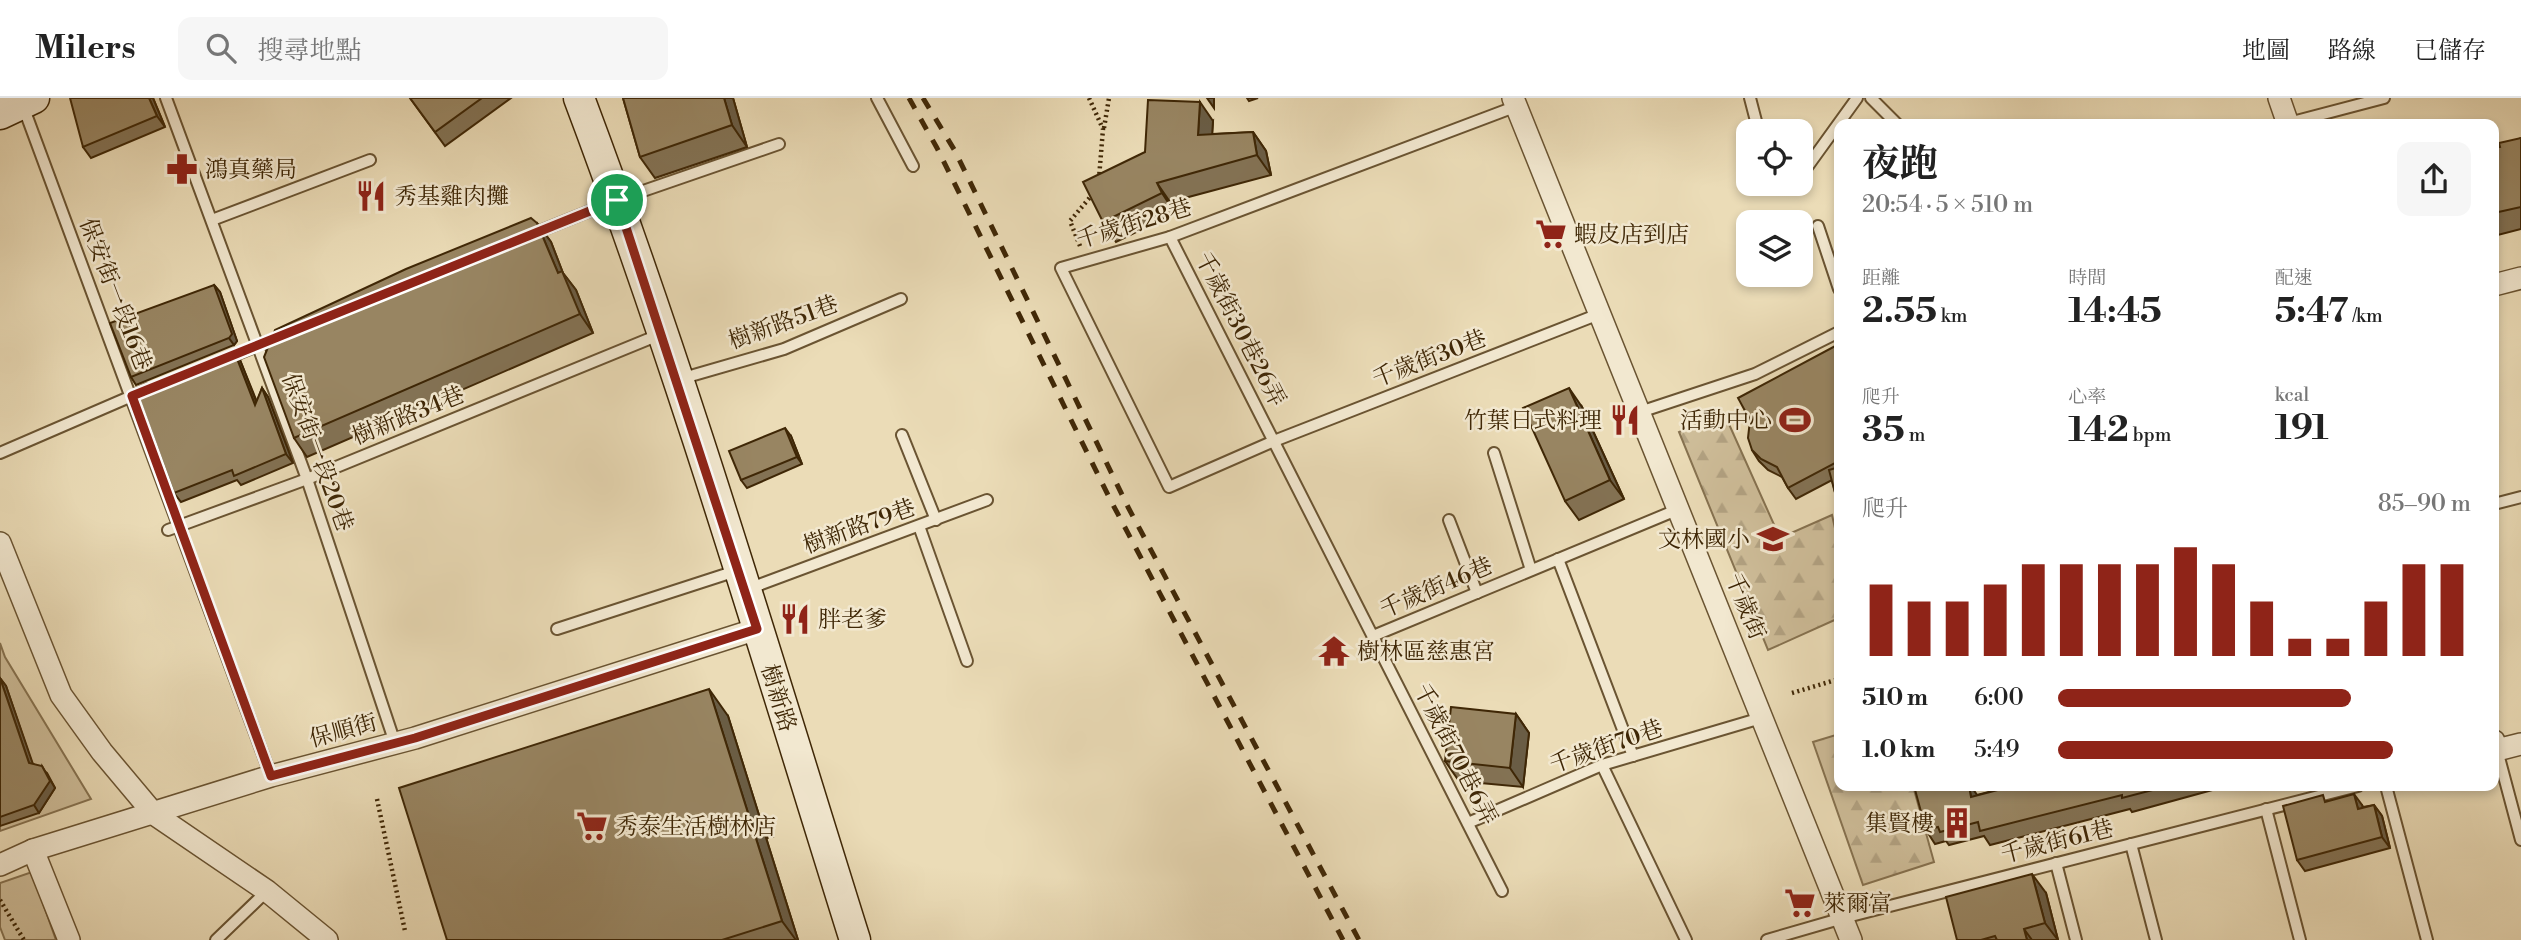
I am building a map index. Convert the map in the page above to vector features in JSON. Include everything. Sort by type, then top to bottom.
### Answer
[{"type":"main road","name":"樹新路","points":[[579,98],[617,200],[742,580],[855,940]]},
{"type":"street","points":[[2279,98],[2285,119]]},
{"type":"street","name":"千歲街","points":[[1515,102],[1851,940]]},
{"type":"street","points":[[2499,284],[2521,278]]},
{"type":"street","points":[[0,543],[61,695],[154,814],[267,891],[327,940]]},
{"type":"street","name":"保順街","points":[[0,865],[33,850],[271,776],[396,743],[757,629]]},
{"type":"street","points":[[2499,747],[2521,744]]},
{"type":"street","points":[[33,850],[69,940]]},
{"type":"lane","name":"保安街一段20巷","points":[[166,98],[307,479],[396,743]]},
{"type":"lane","points":[[877,98],[913,166]]},
{"type":"lane","points":[[1750,98],[1755,119]]},
{"type":"lane","points":[[1842,119],[1857,98]]},
{"type":"lane","points":[[1871,98],[1892,119]]},
{"type":"lane","points":[[2305,119],[2384,98]]},
{"type":"lane","name":"千歲街28巷","points":[[1274,441],[1169,487],[1061,268],[1170,237],[1515,102]]},
{"type":"lane","name":"保安街一段16巷","points":[[12,108],[132,396],[271,776]]},
{"type":"lane","points":[[1813,159],[1834,130]]},
{"type":"lane","points":[[514,242],[617,200],[779,144]]},
{"type":"lane","points":[[212,220],[370,160]]},
{"type":"lane","points":[[1818,226],[1834,274]]},
{"type":"lane","name":"千歲街30巷26弄","points":[[1170,237],[1274,441]]},
{"type":"lane","name":"樹新路51巷","points":[[676,380],[784,349],[901,299]]},
{"type":"lane","name":"千歲街30巷","points":[[1274,441],[1599,314]]},
{"type":"lane","points":[[207,366],[296,330]]},
{"type":"lane","name":"樹新路34巷","points":[[168,530],[307,479],[661,334]]},
{"type":"lane","points":[[1640,412],[1755,374],[1834,334]]},
{"type":"lane","points":[[0,453],[157,386]]},
{"type":"lane","points":[[902,435],[936,520]]},
{"type":"lane","name":"千歲街46巷","points":[[1274,441],[1373,636],[1679,509]]},
{"type":"lane","points":[[1494,453],[1531,570]]},
{"type":"lane","points":[[2499,503],[2521,497]]},
{"type":"lane","name":"樹新路79巷","points":[[557,629],[742,580],[919,526],[987,500]]},
{"type":"lane","points":[[1449,520],[1477,593]]},
{"type":"lane","points":[[919,526],[967,661]]},
{"type":"lane","points":[[1558,559],[1633,756]]},
{"type":"lane","name":"千歲街70巷6弄","points":[[1373,636],[1502,891]]},
{"type":"lane","name":"千歲街70巷","points":[[1468,823],[1602,765],[1761,718]]},
{"type":"lane","points":[[2499,762],[2521,840]]},
{"type":"lane","points":[[1602,765],[1686,940]]},
{"type":"lane","name":"千歲街61巷","points":[[1767,940],[2338,791]]},
{"type":"lane","points":[[2387,791],[2427,940]]},
{"type":"lane","points":[[2266,809],[2300,940]]},
{"type":"lane","points":[[2131,844],[2156,940]]},
{"type":"lane","points":[[2056,863],[2076,940]]},
{"type":"lane","points":[[216,940],[267,891]]},
{"type":"path","points":[[1089,98],[1103,129]]},
{"type":"path","points":[[1086,261],[1070,221],[1098,188],[1103,129],[1109,98]]},
{"type":"path","points":[[1792,693],[1834,680]]},
{"type":"path","points":[[376,799],[405,931]]},
{"type":"path","points":[[753,841],[776,835]]},
{"type":"path","points":[[0,900],[24,940]]},
{"type":"green space","points":[[1724,413],[1780,538],[1832,515],[1834,620],[1768,650],[1679,432]]},
{"type":"green space","points":[[0,643],[5,657],[91,799],[0,831]]},
{"type":"green space","points":[[1834,736],[1834,791],[1914,791],[1934,862],[1863,885],[1813,742]]},
{"type":"green space","points":[[32,872],[56,940],[5,940],[0,927],[0,883]]},
{"type":"building","points":[[70,98],[149,98],[157,116],[83,147]]},
{"type":"building","points":[[410,98],[482,98],[435,132]]},
{"type":"building","points":[[623,98],[724,98],[732,125],[640,157]]},
{"type":"building","points":[[1148,100],[1200,102],[1198,135],[1253,132],[1257,155],[1157,183],[1162,193],[1103,222],[1083,182],[1145,152]]},
{"type":"building","points":[[2521,138],[2521,207],[2499,212],[2500,147],[2499,143]]},
{"type":"building","points":[[531,218],[537,223],[558,273],[562,271],[580,314],[294,438],[264,357],[275,330],[406,269]]},
{"type":"building","points":[[214,285],[232,334],[229,338],[131,377],[110,323]]},
{"type":"building","name":"活動中心","points":[[1834,347],[1834,464],[1788,488],[1777,467],[1761,459],[1752,450],[1748,438],[1750,420],[1738,398]]},
{"type":"building","points":[[234,351],[255,405],[262,388],[286,454],[234,476],[232,470],[174,493],[136,390]]},
{"type":"building","points":[[1569,388],[1610,480],[1565,501],[1523,408]]},
{"type":"building","points":[[785,428],[797,457],[741,480],[729,451]]},
{"type":"building","points":[[1834,468],[1834,489],[1829,470]]},
{"type":"building","points":[[0,678],[29,763],[42,766],[50,781],[34,805],[0,817]]},
{"type":"building","name":"秀泰生活樹林店","points":[[709,689],[782,921],[722,940],[447,940],[399,788]]},
{"type":"building","points":[[1451,707],[1516,714],[1510,768],[1445,761]]},
{"type":"building","points":[[1915,791],[1970,791],[1971,797],[1994,791],[2149,791],[2122,798],[2122,795],[1980,831],[1978,822],[1940,832],[1938,827],[1926,830]]},
{"type":"building","points":[[2354,794],[2358,809],[2374,805],[2382,837],[2297,860],[2283,806],[2323,795],[2325,802]]},
{"type":"building","points":[[2032,874],[2045,923],[2024,929],[2027,940],[1997,940],[1995,936],[1981,940],[1957,940],[1946,897]]},
{"type":"railway","points":[[909,98],[937,148],[1111,501],[1343,940]]},
{"type":"railway","points":[[923,98],[955,151],[1128,507],[1359,940]]},
{"type":"place","name":"鴻真藥局","points":[[182,169]]},
{"type":"place","name":"秀基雞肉攤","points":[[371,196]]},
{"type":"place","name":"蝦皮店到店","points":[[1551,234]]},
{"type":"place","name":"竹葉日式料理","points":[[1625,420]]},
{"type":"place","name":"活動中心","points":[[1795,420]]},
{"type":"place","name":"文林國小","points":[[1773,539]]},
{"type":"place","name":"胖老爹","points":[[795,619]]},
{"type":"place","name":"樹林區慈惠宮","points":[[1334,651]]},
{"type":"place","name":"集賢樓","points":[[1957,823]]},
{"type":"place","name":"秀泰生活樹林店","points":[[592,826]]},
{"type":"place","name":"萊爾富","points":[[1800,903]]},
{"type":"route","points":[[617,200],[757,629],[415,738],[271,776],[132,396],[617,200]]}]
